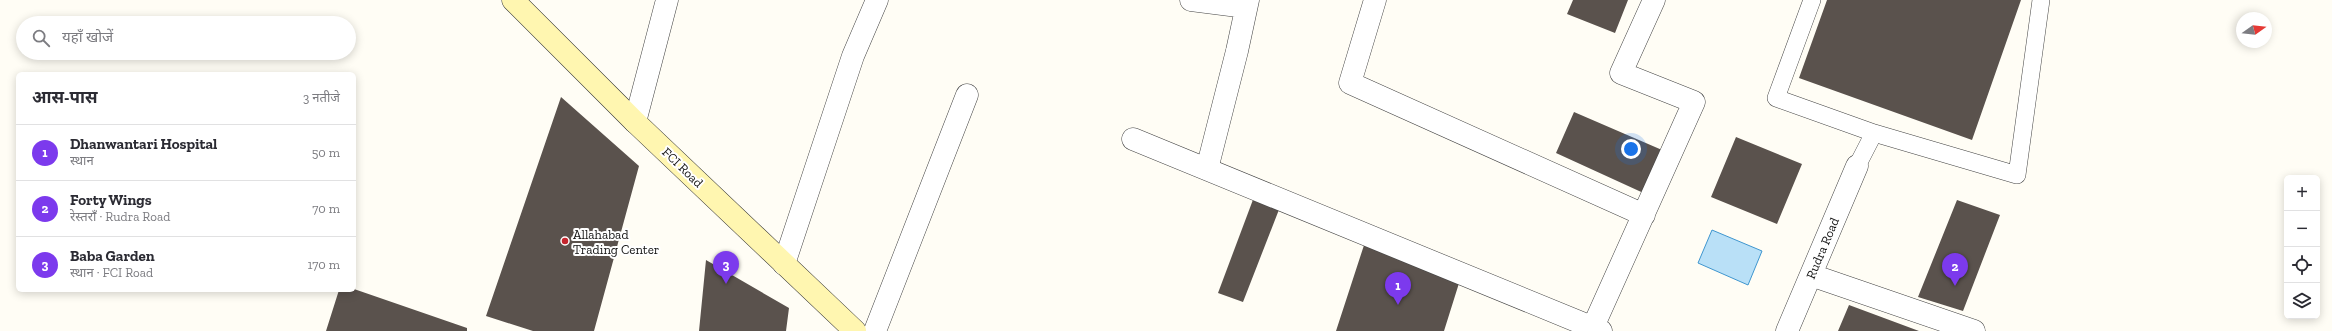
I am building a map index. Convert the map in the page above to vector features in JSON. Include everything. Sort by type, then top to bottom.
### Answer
[{"type":"main road","name":"FCI Road","points":[[513,0],[635,122],[855,331]]},
{"type":"street","points":[[635,122],[667,0]]},
{"type":"street","points":[[784,264],[853,56],[877,0]]},
{"type":"street","points":[[1190,0],[1247,3],[1237,51],[1207,169]]},
{"type":"street","points":[[1375,0],[1350,83],[1644,215]]},
{"type":"street","points":[[1133,139],[1597,329],[1644,215],[1694,102],[1621,73],[1654,0]]},
{"type":"street","points":[[875,331],[967,95]]},
{"type":"street","name":"Rudra Road","points":[[1787,331],[1857,166]]},
{"type":"street","points":[[1811,275],[1974,331]]},
{"type":"lane","points":[[1812,0],[1776,98],[1874,133],[2017,175],[2041,0]]},
{"type":"lane","points":[[1857,166],[1874,133]]},
{"type":"water","points":[[1712,230],[1762,251],[1748,285],[1698,263]]},
{"type":"building","points":[[1573,0],[1628,0],[1615,33],[1567,14]]},
{"type":"building","points":[[1827,0],[2021,0],[1972,140],[1799,78]]},
{"type":"building","name":"Allahabad Trading Center","points":[[561,97],[639,166],[594,331],[533,331],[486,316]]},
{"type":"building","points":[[1574,112],[1669,153],[1650,196],[1556,153]]},
{"type":"building","points":[[1736,137],[1802,164],[1777,224],[1711,197]]},
{"type":"building","points":[[1254,197],[1280,207],[1243,302],[1218,293]]},
{"type":"building","points":[[1957,200],[2000,215],[1963,311],[1918,297]]},
{"type":"building","points":[[1366,239],[1460,280],[1444,331],[1336,331]]},
{"type":"building","points":[[706,260],[789,308],[786,331],[699,331]]},
{"type":"building","points":[[356,290],[467,328],[467,331],[326,331],[338,292],[356,292]]},
{"type":"building","points":[[1849,305],[1919,331],[1838,331]]},
{"type":"place","name":"Allahabad Trading Center","points":[[565,241]]},
{"type":"place","name":"Baba Garden","points":[[726,284]]},
{"type":"place","name":"Forty Wings","points":[[1955,286]]},
{"type":"place","name":"Dhanwantari Hospital","points":[[1398,305]]}]
